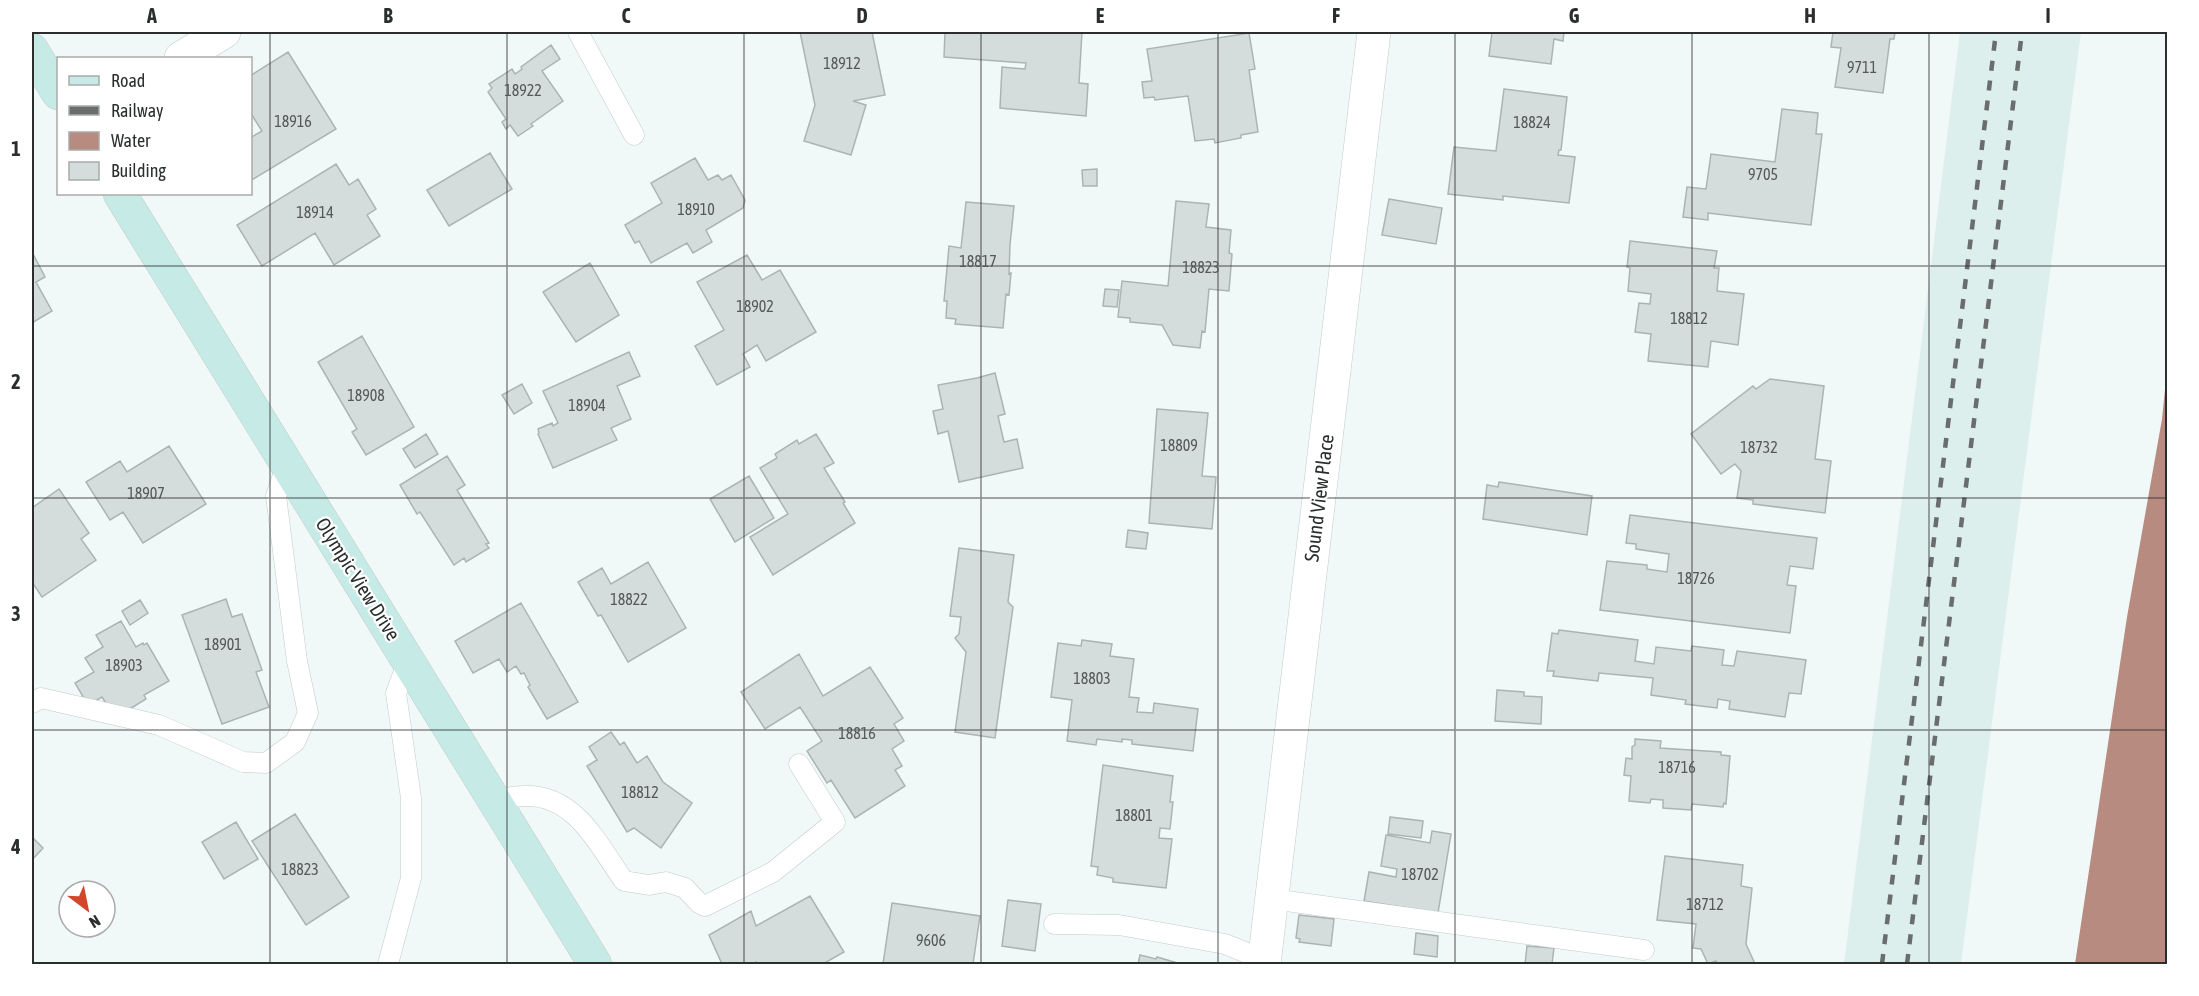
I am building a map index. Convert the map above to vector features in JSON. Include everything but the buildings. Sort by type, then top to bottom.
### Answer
[{"type":"main road","points":[[32,50],[57,91]]},
{"type":"main road","name":"Olympic View Drive","points":[[121,195],[595,964]]},
{"type":"street","points":[[183,57],[224,32]]},
{"type":"street","name":"Sound View Place","points":[[1264,962],[1374,32]]},
{"type":"lane","points":[[578,32],[634,135]]},
{"type":"lane","points":[[32,703],[41,698],[159,725],[243,762],[266,763],[295,742],[308,713],[297,661],[276,496],[287,464]]},
{"type":"lane","points":[[388,964],[411,878],[411,798],[396,693],[408,661]]},
{"type":"lane","points":[[493,800],[527,795],[558,802],[581,820],[624,881],[649,885],[666,882],[685,888],[705,906],[773,872],[836,822],[799,764]]},
{"type":"lane","points":[[1272,899],[1644,950]]},
{"type":"lane","points":[[1054,924],[1119,925],[1225,944],[1264,962]]},
{"type":"shaded area","points":[[1960,32],[2081,32],[1961,964],[1844,964]]},
{"type":"water","points":[[2167,370],[2167,964],[2075,964],[2127,617],[2162,419]]},
{"type":"railway","points":[[1882,964],[1996,32]]},
{"type":"railway","points":[[1907,964],[2022,32]]}]
